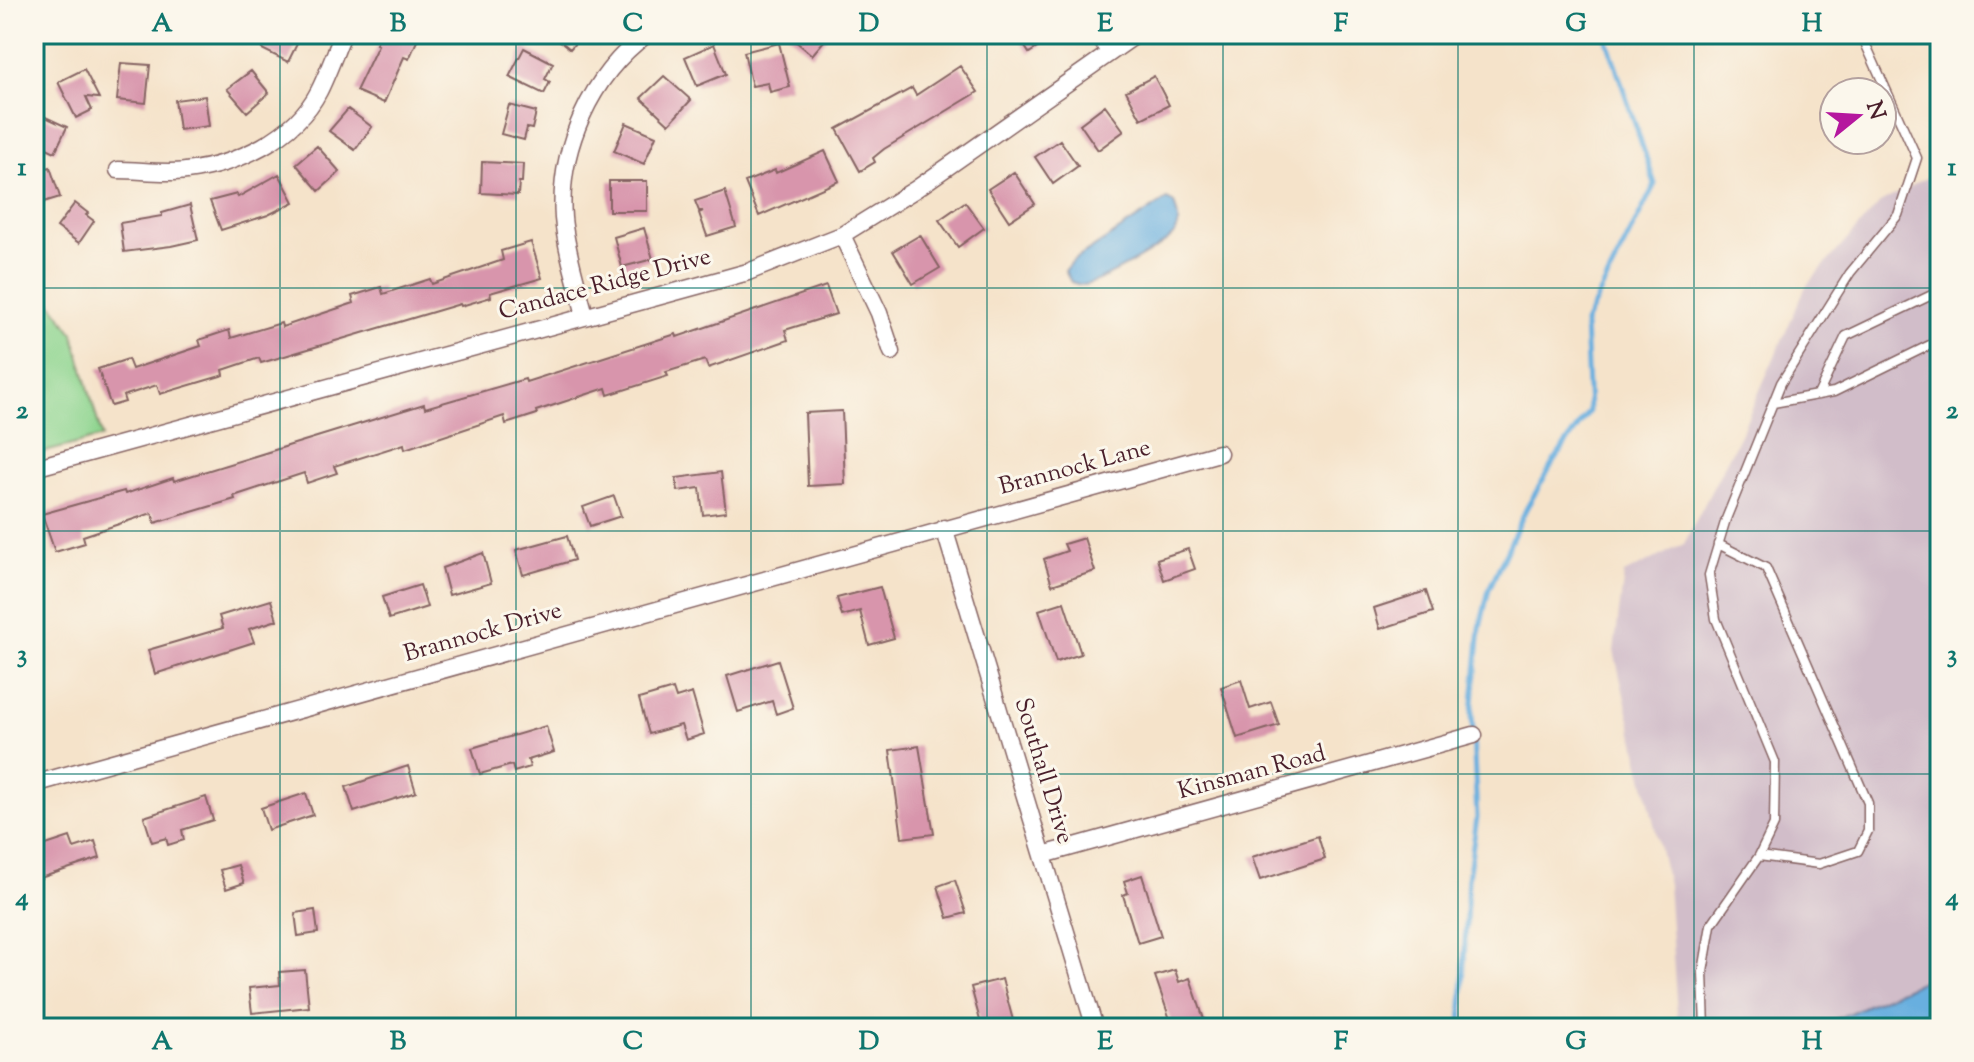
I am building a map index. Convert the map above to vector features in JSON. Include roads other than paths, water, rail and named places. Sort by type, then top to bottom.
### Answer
[{"type":"street","points":[[118,170],[185,171],[224,163],[260,148],[295,122],[318,93],[343,34]]},
{"type":"street","points":[[585,315],[563,218],[565,168],[580,118],[611,66],[647,34]]},
{"type":"street","points":[[1098,34],[1109,52]]},
{"type":"street","name":"Candace Ridge Drive","points":[[34,468],[748,272],[842,235],[916,189],[1137,34]]},
{"type":"street","points":[[842,235],[879,313],[892,352]]},
{"type":"street","name":"Brannock Lane","points":[[944,528],[1219,453]]},
{"type":"street","name":"Brannock Drive","points":[[34,784],[944,528]]},
{"type":"street","name":"Southall Drive","points":[[944,528],[1095,1028]]},
{"type":"street","name":"Kinsman Road","points":[[1043,855],[1474,735]]},
{"type":"lane","points":[[1705,1028],[1703,972],[1711,925],[1759,856],[1774,825],[1775,762],[1716,619],[1709,575],[1726,519],[1781,383],[1850,273],[1898,215],[1917,158],[1861,34]]},
{"type":"lane","points":[[1818,395],[1846,336],[1940,291]]},
{"type":"lane","points":[[1773,403],[1834,392],[1940,340]]},
{"type":"lane","points":[[1718,544],[1766,568],[1868,803],[1868,831],[1858,851],[1819,864],[1759,856]]},
{"type":"water","points":[[1167,199],[1174,203],[1178,222],[1175,233],[1169,239],[1091,283],[1071,282],[1065,271],[1073,261]]},
{"type":"water","points":[[1940,973],[1940,1028],[1816,1028]]},
{"type":"waterway","points":[[1461,1028],[1468,879],[1477,818],[1472,713],[1480,628],[1489,589],[1526,509],[1554,461],[1589,411],[1585,323],[1655,184],[1605,34]]}]
